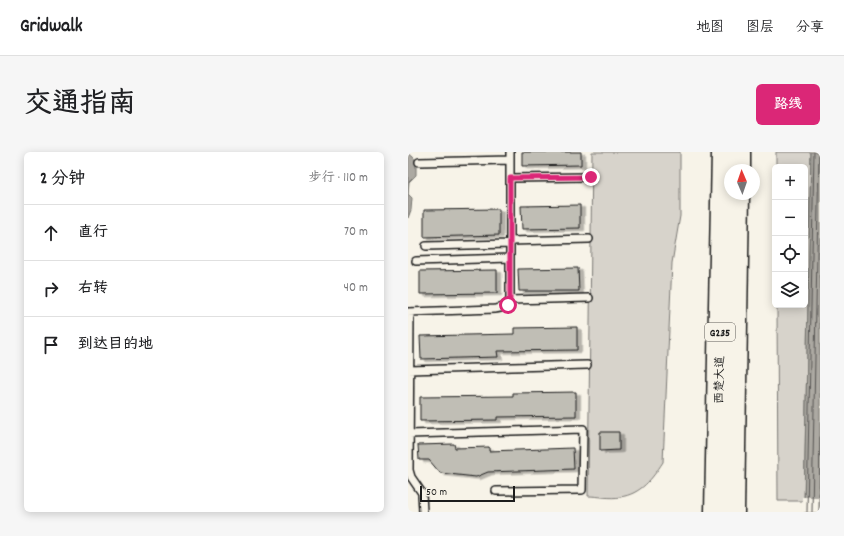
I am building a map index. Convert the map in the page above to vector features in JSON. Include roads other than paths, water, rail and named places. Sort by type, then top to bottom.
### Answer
[{"type":"highway","name":"西楚大道","points":[[716,512],[722,152]]},
{"type":"highway","points":[[739,152],[739,164]]},
{"type":"highway","name":"西楚大道","points":[[734,512],[738,200]]},
{"type":"lane","points":[[423,512],[422,493],[411,476],[409,470],[409,312],[495,309],[508,305],[510,300],[510,152]]},
{"type":"lane","points":[[419,162],[510,160]]},
{"type":"lane","points":[[510,178],[591,177]]},
{"type":"lane","points":[[426,246],[589,239]]},
{"type":"lane","points":[[416,261],[510,258]]},
{"type":"lane","points":[[510,300],[589,298]]},
{"type":"lane","points":[[409,370],[587,366]]},
{"type":"lane","points":[[408,434],[583,429],[582,490],[496,491]]},
{"type":"water","points":[[811,152],[820,152],[820,512],[804,512]]},
{"type":"water","points":[[408,153],[416,161],[416,175],[409,182],[408,194]]},
{"type":"water","points":[[408,194],[412,198],[411,210],[408,218]]}]
